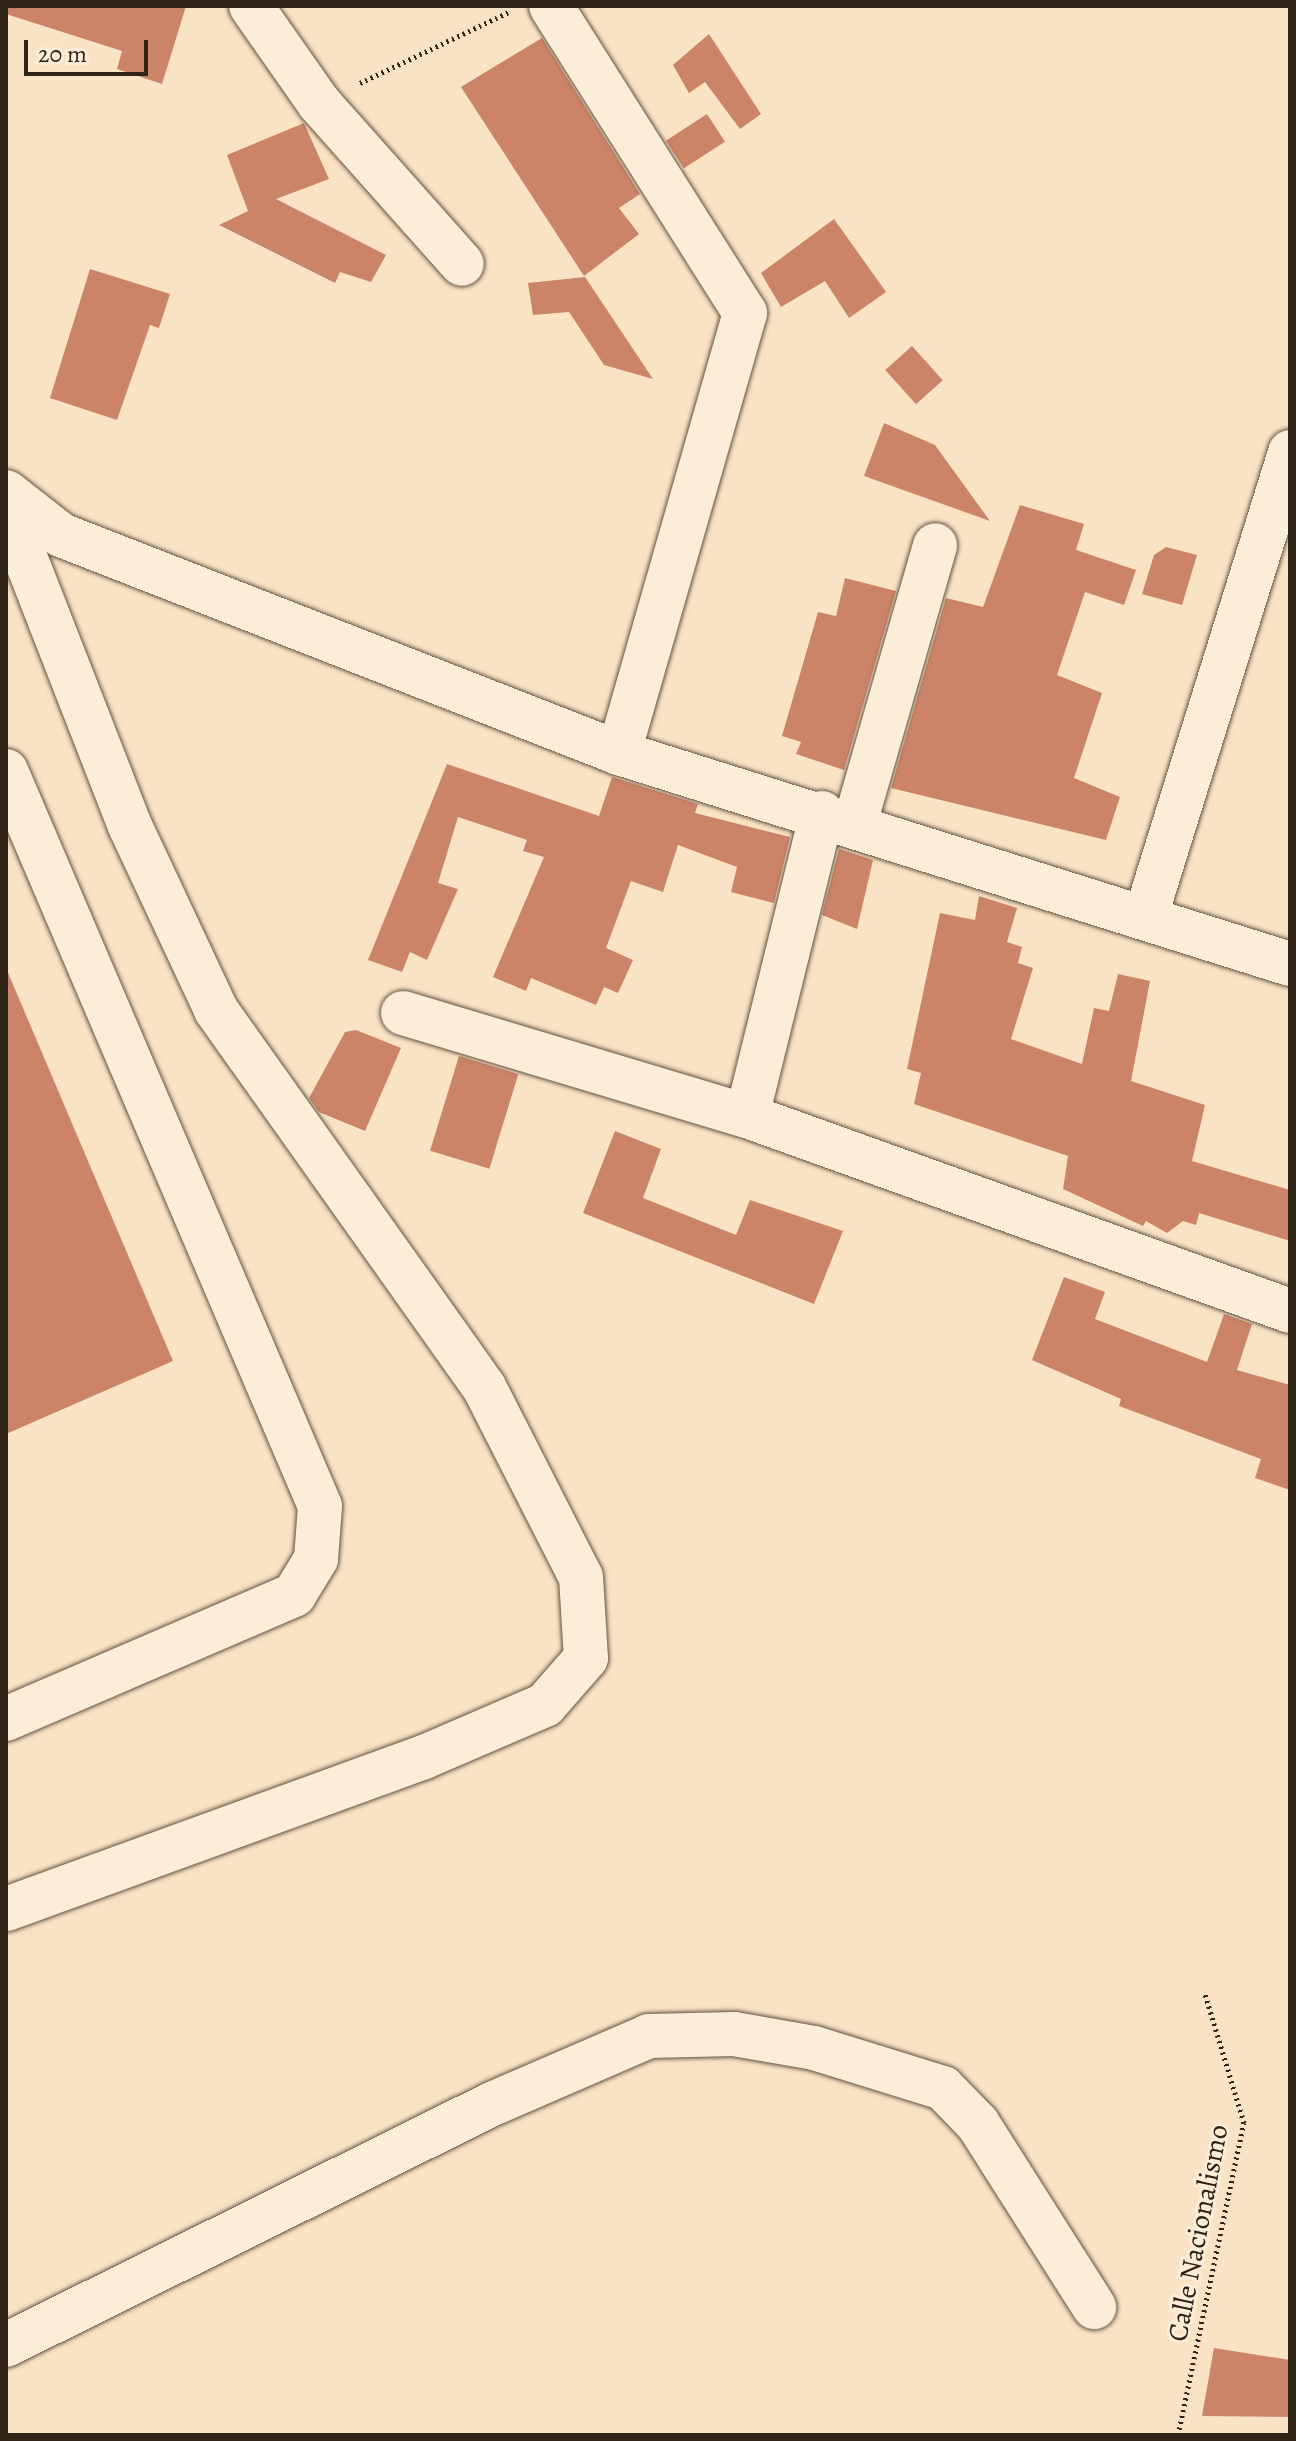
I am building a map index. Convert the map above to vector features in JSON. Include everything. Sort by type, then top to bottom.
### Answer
[{"type":"street","points":[[251,6],[319,103],[462,264]]},
{"type":"street","points":[[551,6],[745,313],[619,753]]},
{"type":"street","points":[[1146,915],[1290,452]]},
{"type":"street","points":[[6,492],[61,535],[619,753],[839,818],[1290,964]]},
{"type":"street","points":[[6,508],[130,826],[216,1010],[484,1387],[581,1577],[586,1658],[545,1705],[424,1757],[6,1909]]},
{"type":"street","points":[[747,1116],[839,818],[935,545]]},
{"type":"street","points":[[6,771],[320,1506],[316,1559],[294,1595],[6,1719]]},
{"type":"street","points":[[403,1013],[747,1116],[1290,1311]]},
{"type":"street","points":[[6,2345],[492,2104],[649,2036],[734,2034],[801,2045],[943,2088],[978,2124],[1094,2307]]},
{"type":"path","points":[[319,103],[521,6]]},
{"type":"path","name":"Calle Nacionalismo","points":[[1178,2435],[1244,2123],[1205,1994]]},
{"type":"building","points":[[6,6],[186,6],[162,84],[117,69],[122,51],[6,14]]},
{"type":"building","points":[[709,34],[761,114],[740,129],[705,82],[689,93],[673,65]]},
{"type":"building","points":[[542,38],[640,194],[619,208],[639,234],[584,276],[461,87]]},
{"type":"building","points":[[707,114],[725,142],[684,168],[666,141]]},
{"type":"building","points":[[304,123],[329,179],[276,199],[386,255],[371,282],[340,272],[335,283],[219,225],[248,211],[227,155]]},
{"type":"building","points":[[834,219],[886,292],[849,318],[825,281],[781,307],[761,273]]},
{"type":"building","points":[[90,269],[170,294],[159,328],[150,325],[117,420],[50,398]]},
{"type":"building","points":[[585,277],[653,379],[604,365],[569,312],[533,315],[528,283]]},
{"type":"building","points":[[912,346],[943,380],[916,404],[885,370]]},
{"type":"building","points":[[884,423],[935,445],[990,521],[864,476]]},
{"type":"building","points":[[1020,505],[1084,524],[1076,550],[1136,570],[1124,605],[1085,592],[1057,675],[1102,693],[1074,778],[1120,797],[1106,840],[891,788],[946,598],[983,607]]},
{"type":"building","points":[[1166,547],[1197,555],[1182,605],[1142,594],[1154,555]]},
{"type":"building","points":[[845,578],[896,591],[844,770],[796,754],[801,742],[782,736],[818,612],[836,616]]},
{"type":"building","points":[[447,764],[599,816],[612,777],[698,804],[695,813],[790,837],[774,903],[731,892],[737,867],[678,845],[663,892],[631,881],[606,948],[633,960],[618,993],[604,987],[596,1005],[531,978],[526,991],[493,977],[544,857],[523,851],[527,840],[458,817],[438,883],[458,889],[427,960],[410,952],[402,972],[368,960]]},
{"type":"building","points":[[839,849],[873,860],[857,929],[822,915]]},
{"type":"building","points":[[979,896],[1017,908],[1007,942],[1022,947],[1018,963],[1033,968],[1011,1039],[1082,1064],[1094,1008],[1109,1011],[1118,974],[1150,981],[1131,1081],[1205,1105],[1192,1161],[1290,1190],[1290,1241],[1199,1213],[1196,1225],[1183,1221],[1167,1233],[1146,1221],[1143,1226],[1063,1189],[1068,1156],[914,1104],[921,1073],[907,1069],[940,913],[975,920]]},
{"type":"building","points":[[6,968],[173,1361],[6,1434]]},
{"type":"building","points":[[356,1030],[401,1048],[365,1131],[319,1112],[309,1098],[345,1032]]},
{"type":"building","points":[[459,1056],[518,1074],[489,1169],[430,1151]]},
{"type":"building","points":[[615,1131],[661,1149],[643,1198],[736,1235],[750,1200],[843,1231],[814,1304],[583,1213]]},
{"type":"building","points":[[1064,1277],[1105,1292],[1095,1319],[1207,1362],[1224,1314],[1252,1324],[1237,1370],[1290,1385],[1290,1490],[1255,1478],[1261,1459],[1119,1406],[1121,1399],[1032,1360]]},
{"type":"building","points":[[1214,2348],[1290,2360],[1290,2417],[1202,2416]]}]
